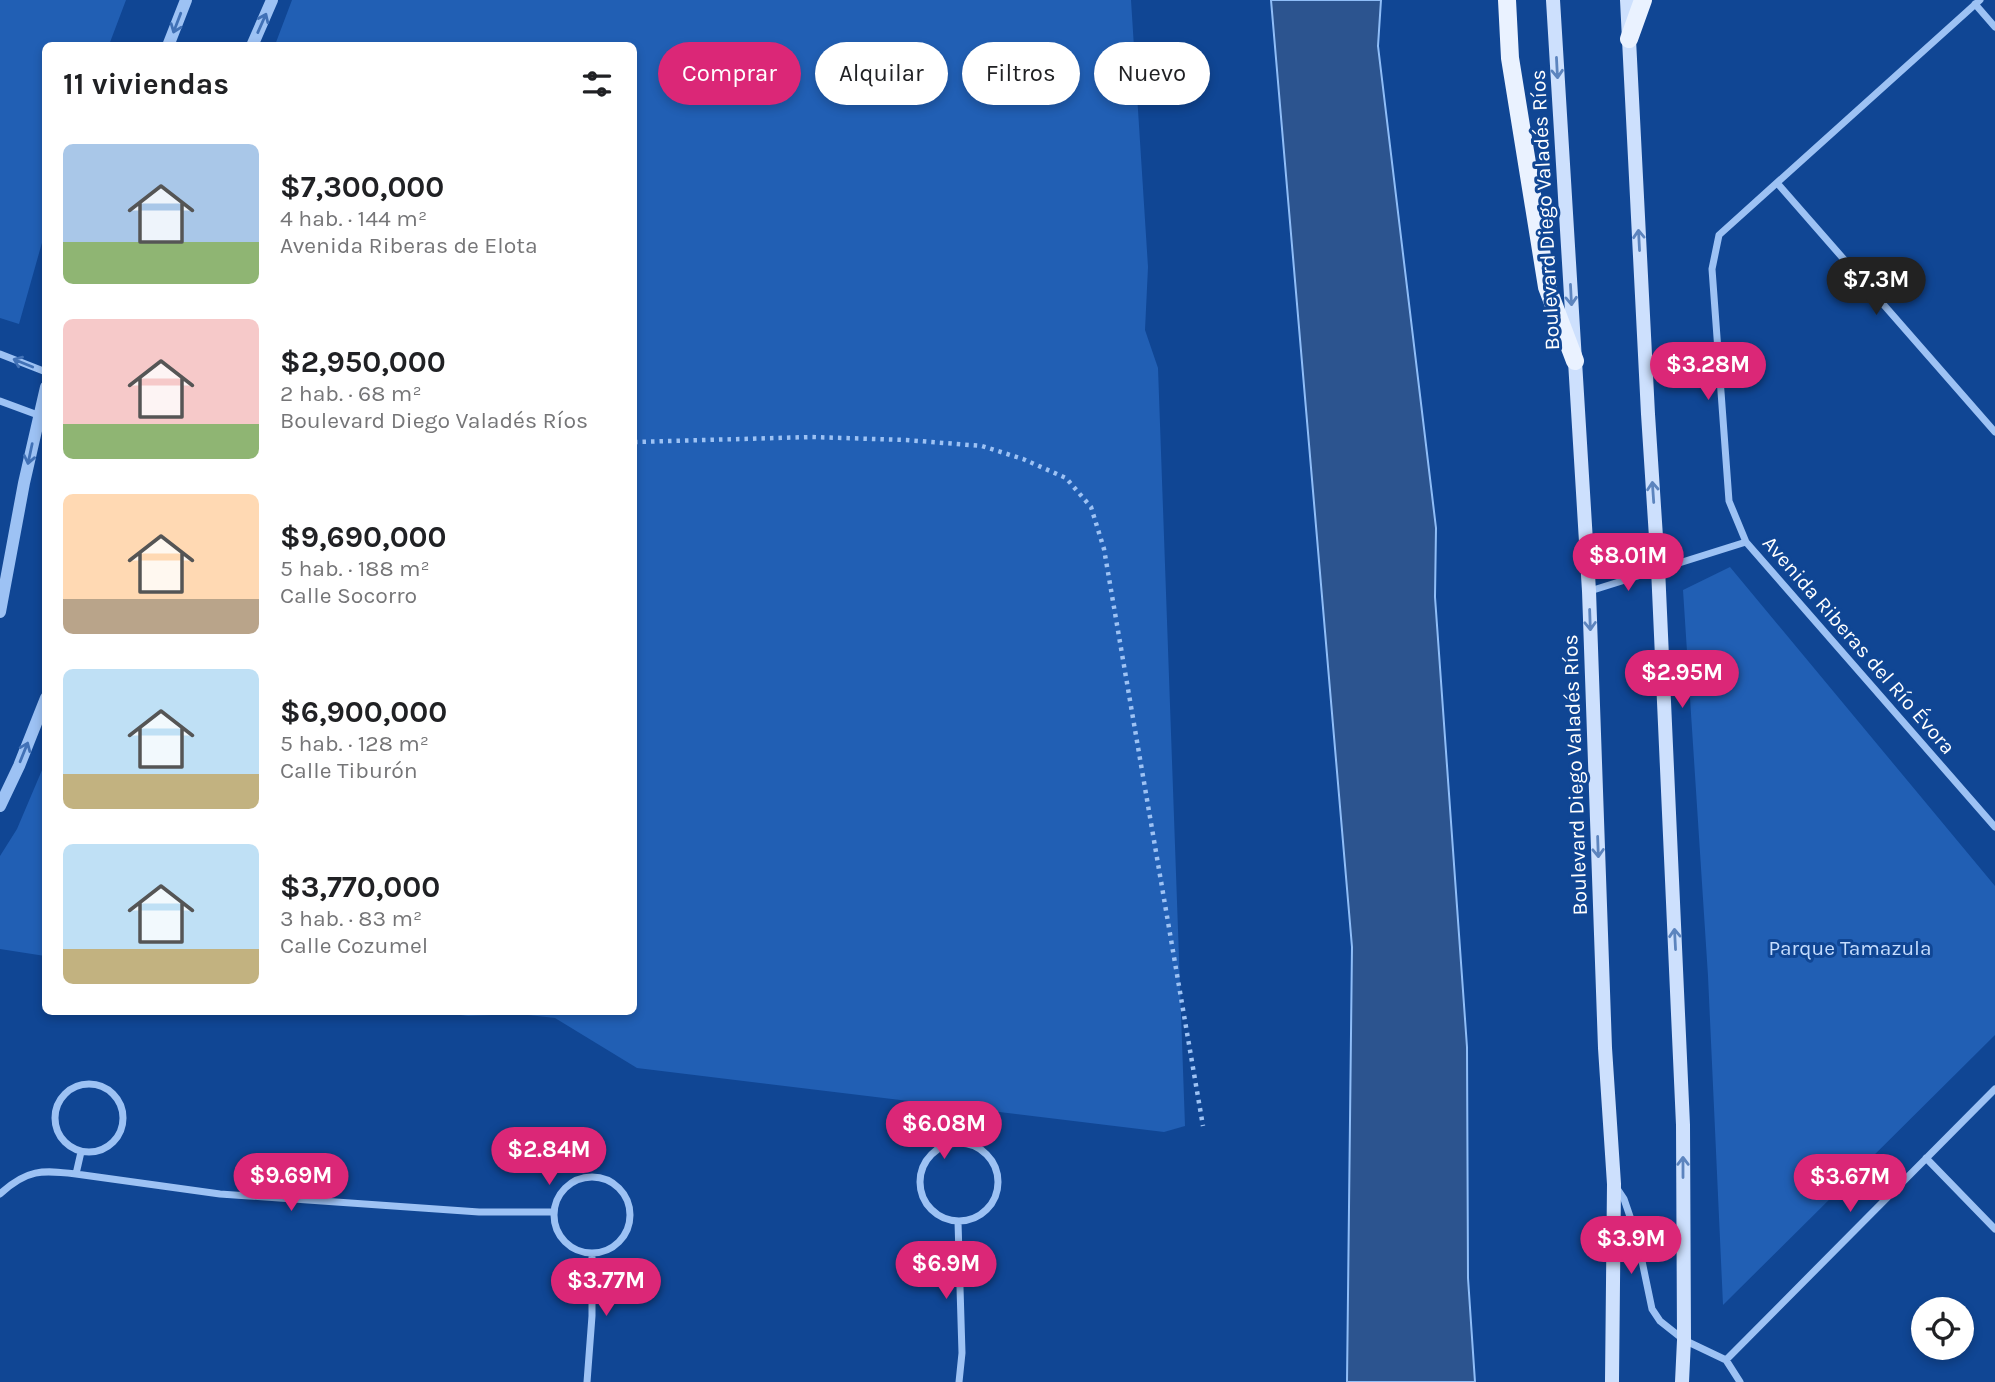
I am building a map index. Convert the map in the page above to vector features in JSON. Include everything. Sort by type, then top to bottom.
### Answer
[{"type":"main road","points":[[1507,0],[1510,58],[1547,287],[1575,361]]},
{"type":"main road","name":"Boulevard Diego Valadés Ríos","points":[[1553,0],[1589,591],[1605,1048],[1614,1184],[1612,1382]]},
{"type":"main road","points":[[1627,0],[1658,568],[1683,1125],[1682,1382]]},
{"type":"main road","points":[[1629,39],[1643,0]]},
{"type":"street","points":[[170,42],[186,0]]},
{"type":"street","points":[[255,42],[272,0]]},
{"type":"street","points":[[1978,2],[1995,27]]},
{"type":"street","name":"Avenida Riberas del Río Évora","points":[[1978,2],[1719,235],[1713,259],[1729,500],[1746,542],[1995,827]]},
{"type":"street","points":[[1778,184],[1995,432]]},
{"type":"street","points":[[0,354],[42,370]]},
{"type":"street","points":[[0,401],[42,416],[0,612]]},
{"type":"street","points":[[1589,591],[1746,542]]},
{"type":"street","points":[[0,806],[42,708]]},
{"type":"street","points":[[90,1083],[113,1093],[120,1103],[122,1128],[116,1140],[106,1148],[94,1153],[81,1152],[69,1147],[60,1138],[54,1113],[58,1101],[66,1091],[90,1083]]},
{"type":"street","points":[[1726,1360],[1995,1089]]},
{"type":"street","points":[[954,1142],[979,1147],[990,1156],[999,1180],[992,1205],[983,1214],[958,1222],[945,1219],[934,1212],[925,1202],[920,1190],[920,1177],[931,1154],[954,1142]]},
{"type":"street","points":[[76,1174],[81,1152]]},
{"type":"street","points":[[1926,1158],[1995,1229]]},
{"type":"street","points":[[0,1194],[27,1174],[46,1171],[220,1194],[479,1212],[554,1213]]},
{"type":"street","points":[[586,1178],[610,1181],[620,1189],[630,1212],[629,1224],[616,1245],[592,1253],[568,1245],[555,1225],[554,1213],[557,1200],[564,1190],[574,1182],[586,1178]]},
{"type":"street","points":[[1614,1184],[1623,1199],[1637,1237],[1652,1309],[1660,1321],[1684,1340],[1726,1360],[1740,1382]]},
{"type":"street","points":[[958,1222],[962,1353],[959,1382]]},
{"type":"street","points":[[587,1382],[592,1316],[592,1253]]},
{"type":"path","points":[[637,442],[812,437],[982,446],[1023,459],[1066,478],[1091,507],[1104,549],[1203,1126]]},
{"type":"green space","points":[[0,0],[126,0],[110,42],[42,42],[42,243],[19,324],[0,318]]},
{"type":"green space","points":[[292,0],[1131,0],[1134,42],[1094,42],[1094,105],[1138,105],[1148,267],[1145,330],[1158,368],[1185,1126],[1164,1132],[637,1068],[555,1018],[528,1015],[637,1015],[637,42],[276,42]]},
{"type":"green space","name":"Parque Tamazula","points":[[1730,567],[1995,886],[1995,1035],[1723,1305],[1708,976],[1683,590]]},
{"type":"green space","points":[[42,770],[42,956],[0,949],[0,856],[17,829]]},
{"type":"shaded area","points":[[1271,0],[1381,0],[1378,46],[1436,528],[1435,597],[1467,1047],[1468,1278],[1475,1382],[1347,1382],[1352,947]]}]
